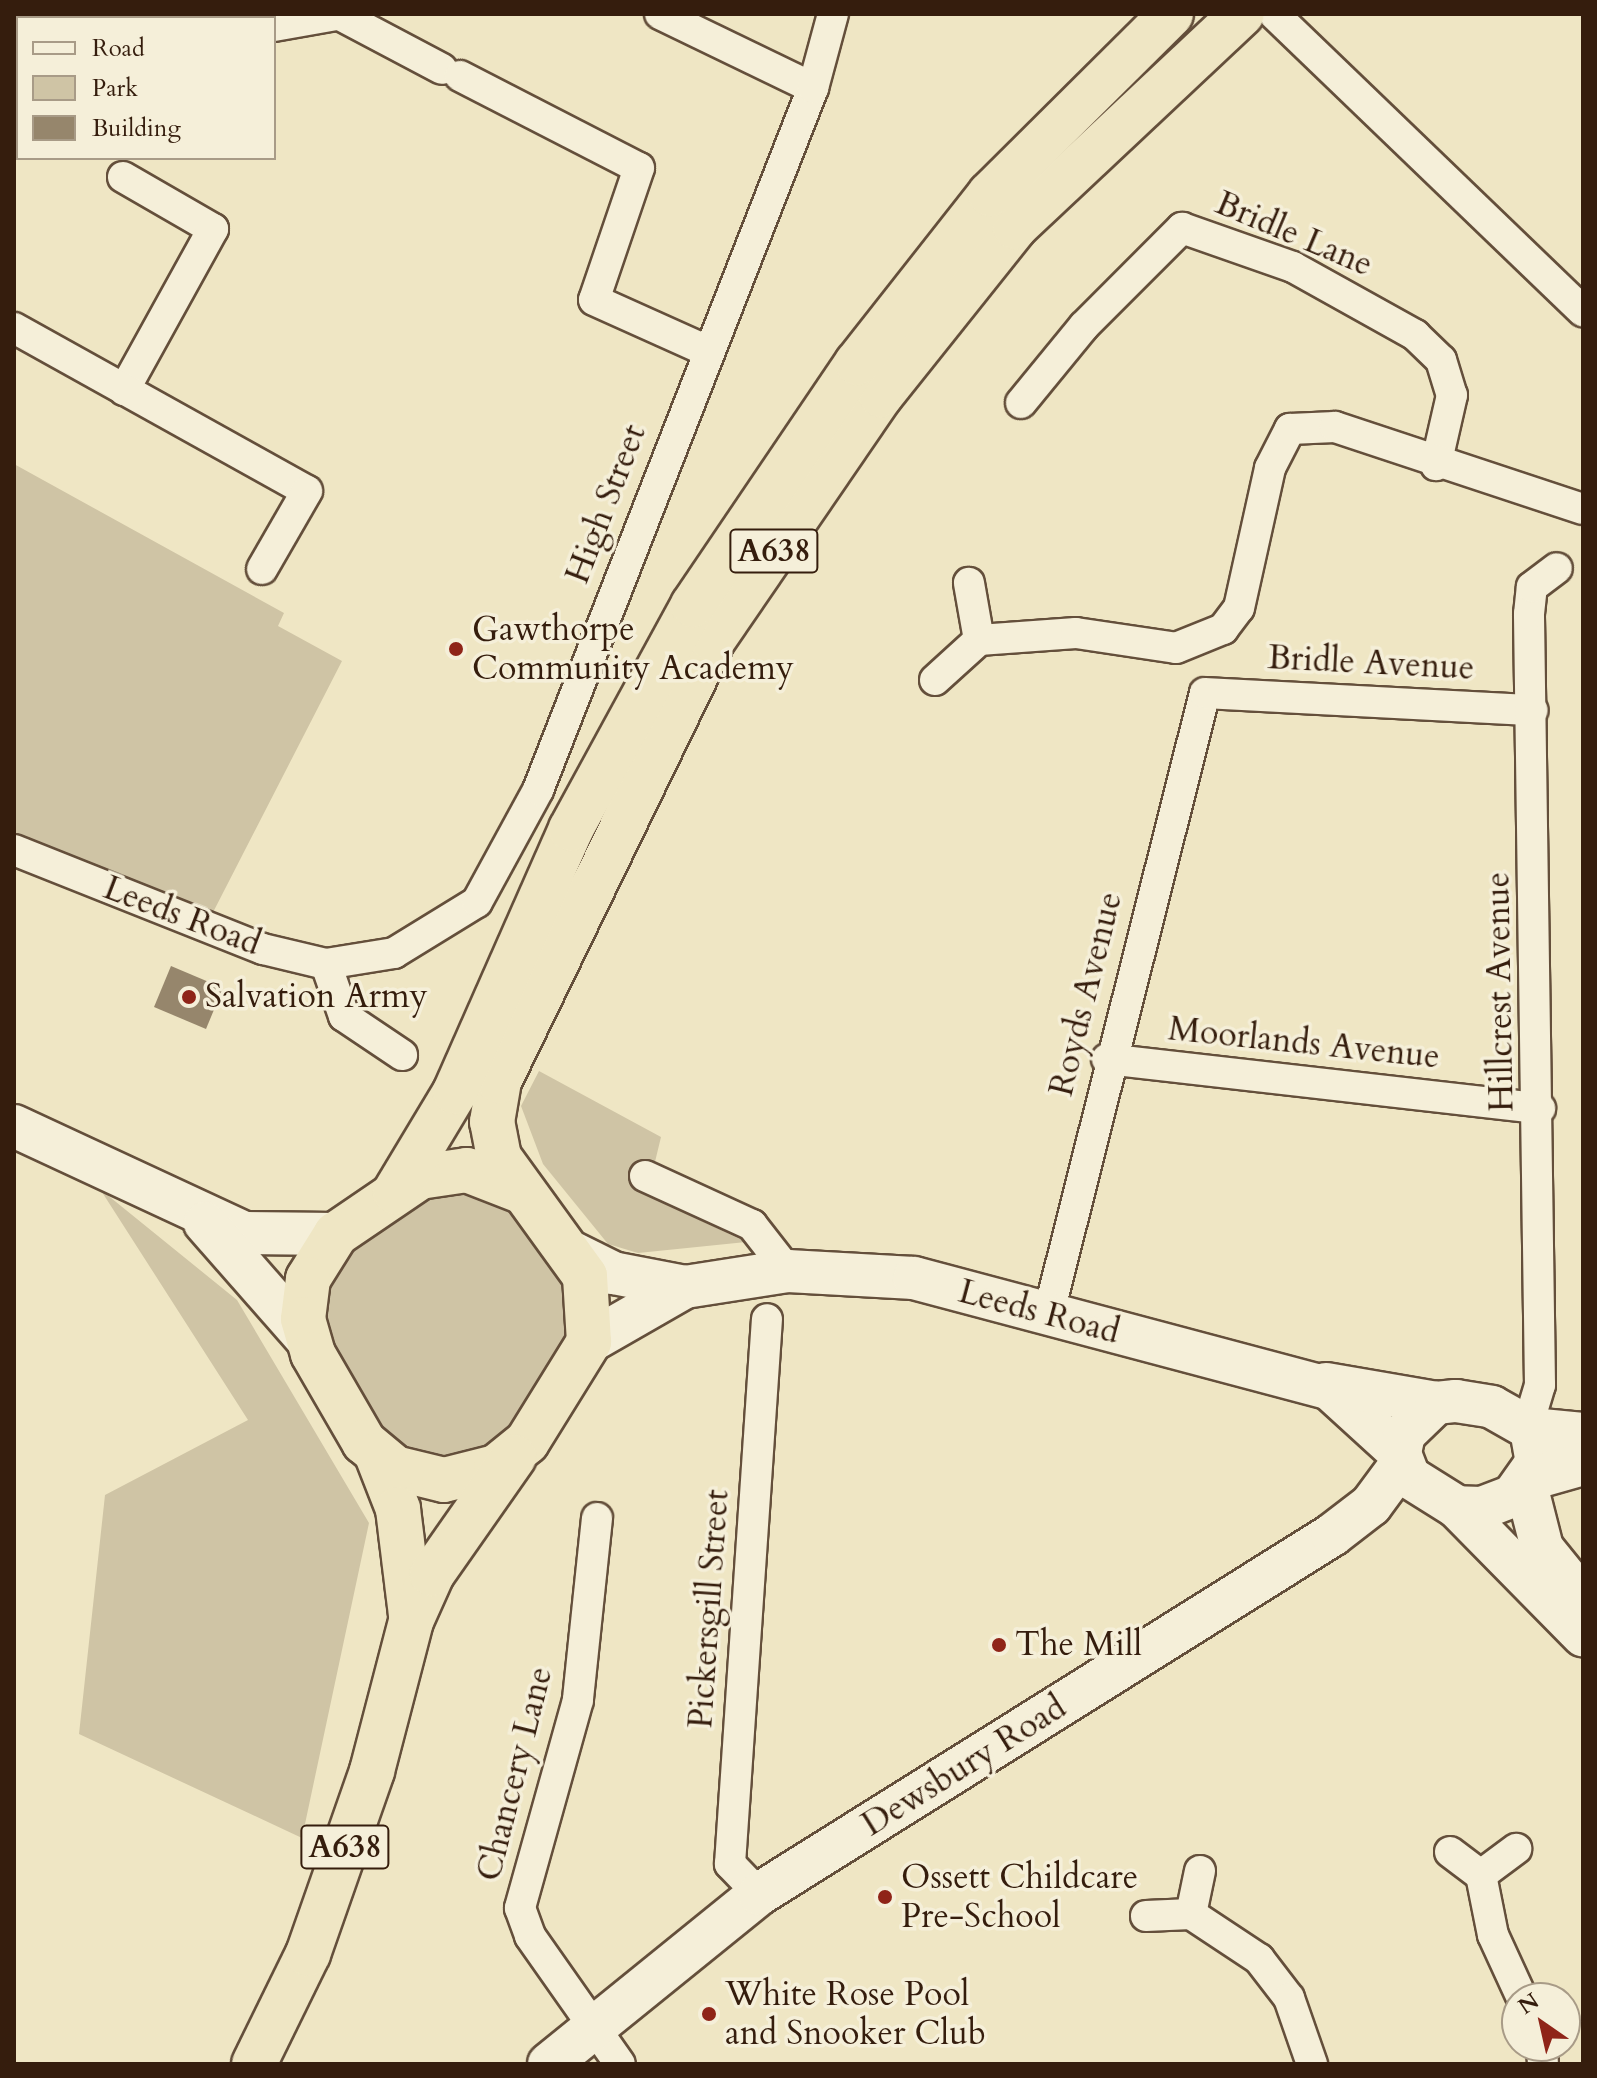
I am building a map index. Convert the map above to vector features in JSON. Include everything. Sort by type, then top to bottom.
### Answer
[{"type":"highway","name":"A638","points":[[395,1192],[455,1092],[571,829],[693,605],[857,363],[990,194],[1171,14]]},
{"type":"highway","name":"A638","points":[[254,2064],[308,1954],[372,1771],[411,1621],[432,1574],[589,1342],[590,1296],[573,1253],[521,1191],[499,1157],[492,1122],[499,1081],[713,640],[881,395],[1015,227],[1242,14]]},
{"type":"highway","name":"A638","points":[[411,1621],[398,1509],[377,1455],[307,1339],[308,1279],[336,1234],[420,1177],[467,1170],[521,1191]]},
{"type":"highway","name":"A638","points":[[377,1455],[408,1473],[444,1480],[473,1477],[516,1453]]},
{"type":"main road","points":[[14,1126],[200,1218],[275,1237],[336,1234]]},
{"type":"main road","points":[[200,1218],[307,1339]]},
{"type":"main road","name":"Leeds Road","points":[[573,1253],[623,1277],[685,1287],[788,1271],[914,1278],[1330,1389],[1401,1458]]},
{"type":"main road","name":"Leeds Road","points":[[589,1342],[685,1287]]},
{"type":"main road","name":"Leeds Road","points":[[1286,1377],[1436,1403]]},
{"type":"main road","points":[[1583,1434],[1530,1427],[1492,1407],[1436,1403],[1404,1434],[1401,1458],[1426,1492],[1453,1506],[1583,1635]]},
{"type":"main road","points":[[1530,1427],[1537,1462],[1528,1482],[1542,1548],[1583,1598]]},
{"type":"main road","name":"Dewsbury Road","points":[[549,2064],[759,1894],[1332,1535],[1371,1505],[1401,1458]]},
{"type":"main road","points":[[1453,1506],[1498,1504],[1528,1482],[1583,1464]]},
{"type":"main road","name":"Dewsbury Road","points":[[1332,1535],[1396,1512],[1453,1506]]},
{"type":"street","points":[[276,26],[341,14],[639,168],[594,300],[705,350]]},
{"type":"street","points":[[660,14],[813,88]]},
{"type":"street","name":"High Street","points":[[326,964],[394,953],[438,932],[477,902],[506,860],[705,350],[813,88],[833,14]]},
{"type":"street","points":[[1274,14],[1583,311]]},
{"type":"street","points":[[123,177],[213,229],[124,390]]},
{"type":"street","name":"Bridle Lane","points":[[1021,403],[1126,281],[1182,228],[1293,267],[1415,335],[1441,360],[1452,395],[1436,465]]},
{"type":"street","points":[[14,328],[307,491],[262,569]]},
{"type":"street","points":[[935,680],[979,640],[1076,633],[1176,648],[1223,629],[1239,608],[1270,468],[1290,429],[1335,427],[1436,465],[1583,509]]},
{"type":"street","name":"Hillcrest Avenue","points":[[1530,1427],[1540,1385],[1540,1108],[1532,587],[1557,568]]},
{"type":"street","points":[[969,583],[979,640]]},
{"type":"street","name":"Bridle Avenue","points":[[1205,693],[1533,710]]},
{"type":"street","name":"Royds Avenue","points":[[1048,1316],[1107,1059],[1205,693]]},
{"type":"street","name":"Leeds Road","points":[[14,850],[263,949],[326,964]]},
{"type":"street","points":[[326,964],[344,1016],[402,1055]]},
{"type":"street","name":"Moorlands Avenue","points":[[1107,1059],[1540,1108]]},
{"type":"street","points":[[645,1176],[752,1225],[788,1271]]},
{"type":"street","name":"Pickersgill Street","points":[[759,1894],[730,1864],[767,1319]]},
{"type":"street","name":"Chancery Lane","points":[[597,1518],[578,1700],[520,1908],[530,1936],[591,2030],[620,2064]]},
{"type":"street","points":[[1481,1875],[1516,1849]]},
{"type":"street","points":[[1450,1852],[1481,1875],[1493,1935],[1515,1982]]},
{"type":"street","points":[[1191,1914],[1200,1871]]},
{"type":"street","points":[[1146,1916],[1191,1914],[1275,1976],[1312,2064]]},
{"type":"green space","points":[[14,464],[284,613],[278,626],[342,661],[206,926],[14,850]]},
{"type":"green space","points":[[539,1071],[661,1137],[647,1195],[746,1242],[638,1253],[608,1244],[543,1164],[521,1106]]},
{"type":"green space","points":[[494,1176],[590,1296],[496,1467],[377,1455],[303,1319],[361,1215]]},
{"type":"green space","points":[[100,1189],[237,1300],[369,1523],[302,1838],[79,1734],[105,1495],[248,1420]]},
{"type":"building","name":"Salvation Army","points":[[171,966],[223,988],[206,1029],[154,1007]]},
{"type":"place","name":"Gawthorpe Community Academy","points":[[456,649]]},
{"type":"place","name":"Salvation Army","points":[[189,997]]},
{"type":"place","name":"The Mill","points":[[999,1645]]},
{"type":"place","name":"Ossett Childcare Pre-School","points":[[885,1897]]},
{"type":"place","name":"White Rose Pool and Snooker Club","points":[[709,2014]]}]
